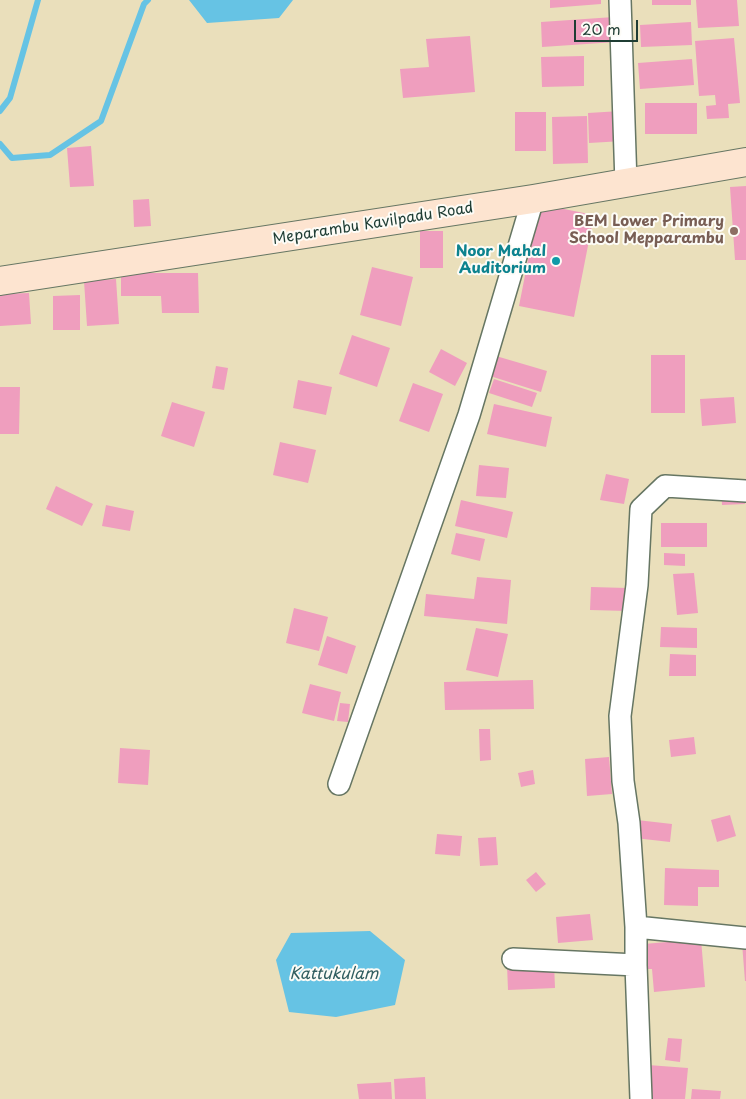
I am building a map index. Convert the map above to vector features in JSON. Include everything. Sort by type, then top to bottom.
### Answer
[{"type":"main road","name":"Meparambu Kavilpadu Road","points":[[0,281],[533,199],[746,162]]},
{"type":"street","points":[[620,0],[626,184]]},
{"type":"street","points":[[340,784],[469,414],[533,199]]},
{"type":"street","points":[[641,1099],[636,927],[629,823],[623,781],[620,716],[636,585],[641,509],[665,486],[746,491]]},
{"type":"street","points":[[636,927],[746,938]]},
{"type":"street","points":[[513,960],[636,965]]},
{"type":"water","points":[[189,0],[293,0],[279,18],[207,23]]},
{"type":"water","name":"Kattukulam","points":[[370,931],[405,960],[395,1005],[336,1017],[289,1012],[276,960],[291,933]]},
{"type":"building","points":[[550,0],[601,0],[601,4],[550,8]]},
{"type":"building","points":[[652,0],[691,0],[691,5],[652,5]]},
{"type":"building","points":[[696,0],[737,0],[739,26],[698,28]]},
{"type":"building","points":[[614,17],[616,42],[542,47],[541,22]]},
{"type":"building","points":[[691,22],[692,45],[641,47],[640,25]]},
{"type":"building","points":[[470,36],[475,92],[403,98],[400,69],[429,67],[426,39]]},
{"type":"building","points":[[734,38],[740,103],[728,104],[729,118],[707,119],[706,106],[716,105],[715,95],[699,96],[695,41]]},
{"type":"building","points":[[584,56],[584,86],[542,87],[541,57]]},
{"type":"building","points":[[692,59],[694,85],[640,89],[638,63]]},
{"type":"building","points":[[645,103],[697,103],[697,134],[645,134]]},
{"type":"building","points":[[621,111],[623,141],[589,143],[588,113]]},
{"type":"building","points":[[515,112],[546,112],[546,151],[515,151]]},
{"type":"building","points":[[587,116],[588,163],[553,164],[552,117]]},
{"type":"building","points":[[91,146],[94,186],[70,187],[67,148]]},
{"type":"building","points":[[746,186],[746,260],[735,260],[730,187]]},
{"type":"building","points":[[149,199],[151,226],[134,227],[133,200]]},
{"type":"building","name":"Noor Mahal Auditorium","points":[[539,204],[594,215],[574,317],[519,306]]},
{"type":"building","points":[[420,231],[443,231],[443,268],[420,268]]},
{"type":"building","points":[[372,267],[413,277],[401,326],[360,315]]},
{"type":"building","points":[[121,273],[198,273],[199,313],[162,313],[161,296],[121,296]]},
{"type":"building","points":[[116,279],[119,324],[87,326],[84,281]]},
{"type":"building","points":[[29,293],[31,324],[0,326],[0,294]]},
{"type":"building","points":[[80,295],[80,330],[53,330],[53,296]]},
{"type":"building","points":[[352,335],[390,348],[377,387],[339,374]]},
{"type":"building","points":[[441,349],[467,363],[455,386],[429,372]]},
{"type":"building","points":[[651,355],[685,355],[685,413],[651,413]]},
{"type":"building","points":[[496,356],[547,371],[541,392],[490,376]]},
{"type":"building","points":[[216,366],[228,368],[224,390],[212,388]]},
{"type":"building","points":[[494,379],[537,393],[532,407],[489,393]]},
{"type":"building","points":[[298,380],[332,387],[326,415],[293,408]]},
{"type":"building","points":[[413,383],[443,394],[429,432],[399,421]]},
{"type":"building","points":[[0,387],[20,387],[19,434],[0,434]]},
{"type":"building","points":[[734,397],[736,423],[702,426],[700,399]]},
{"type":"building","points":[[172,402],[205,412],[194,447],[161,436]]},
{"type":"building","points":[[494,404],[552,417],[546,447],[487,434]]},
{"type":"building","points":[[280,442],[316,450],[308,483],[273,475]]},
{"type":"building","points":[[479,465],[509,468],[506,498],[476,496]]},
{"type":"building","points":[[606,474],[629,479],[624,504],[600,500]]},
{"type":"building","points":[[721,484],[744,484],[745,504],[722,505]]},
{"type":"building","points":[[56,486],[93,504],[82,526],[46,509]]},
{"type":"building","points":[[461,500],[513,512],[507,538],[455,526]]},
{"type":"building","points":[[106,505],[134,511],[130,531],[102,526]]},
{"type":"building","points":[[661,523],[707,523],[707,547],[661,547]]},
{"type":"building","points":[[456,533],[485,539],[480,561],[451,554]]},
{"type":"building","points":[[664,553],[685,554],[685,566],[664,565]]},
{"type":"building","points":[[694,573],[698,613],[677,615],[673,574]]},
{"type":"building","points":[[477,577],[511,580],[507,624],[424,616],[426,594],[474,599]]},
{"type":"building","points":[[591,587],[627,588],[627,611],[590,610]]},
{"type":"building","points":[[294,608],[328,617],[319,651],[286,643]]},
{"type":"building","points":[[661,627],[697,628],[697,648],[660,647]]},
{"type":"building","points":[[476,628],[508,634],[498,677],[466,670]]},
{"type":"building","points":[[327,636],[356,646],[347,674],[318,665]]},
{"type":"building","points":[[670,654],[696,655],[696,676],[669,676]]},
{"type":"building","points":[[533,680],[534,709],[445,710],[444,682]]},
{"type":"building","points":[[310,684],[341,692],[334,721],[302,713]]},
{"type":"building","points":[[340,703],[350,704],[348,722],[337,721]]},
{"type":"building","points":[[479,729],[490,729],[491,760],[480,761]]},
{"type":"building","points":[[694,737],[696,754],[671,757],[669,740]]},
{"type":"building","points":[[120,748],[150,750],[148,785],[118,783]]},
{"type":"building","points":[[609,757],[612,794],[587,796],[585,759]]},
{"type":"building","points":[[533,770],[535,784],[521,787],[518,773]]},
{"type":"building","points":[[730,815],[736,836],[717,842],[711,820]]},
{"type":"building","points":[[637,820],[672,824],[670,842],[635,838]]},
{"type":"building","points":[[437,834],[462,836],[460,856],[435,854]]},
{"type":"building","points":[[496,837],[498,865],[480,866],[478,838]]},
{"type":"building","points":[[665,868],[719,870],[719,887],[698,887],[698,906],[664,905]]},
{"type":"building","points":[[536,872],[546,884],[536,892],[526,880]]},
{"type":"building","points":[[590,914],[593,940],[558,943],[556,917]]},
{"type":"building","points":[[701,939],[705,987],[654,992],[652,969],[647,969],[644,944]]},
{"type":"building","points":[[742,943],[746,943],[746,981],[745,981]]},
{"type":"building","points":[[554,963],[555,988],[508,990],[507,965]]},
{"type":"building","points":[[668,1038],[682,1039],[680,1062],[665,1060]]},
{"type":"building","points":[[648,1065],[688,1068],[685,1099],[646,1099]]},
{"type":"building","points":[[425,1077],[426,1099],[395,1099],[394,1079]]},
{"type":"building","points":[[391,1082],[392,1099],[359,1099],[357,1084]]},
{"type":"building","points":[[692,1089],[721,1091],[720,1099],[691,1099]]},
{"type":"waterway","points":[[0,111],[10,98],[38,0]]},
{"type":"waterway","points":[[0,144],[12,158],[50,155],[101,121],[144,4],[148,0]]},
{"type":"place","name":"BEM Lower Primary School Mepparambu","points":[[734,231]]},
{"type":"place","name":"Noor Mahal Auditorium","points":[[556,261]]}]
